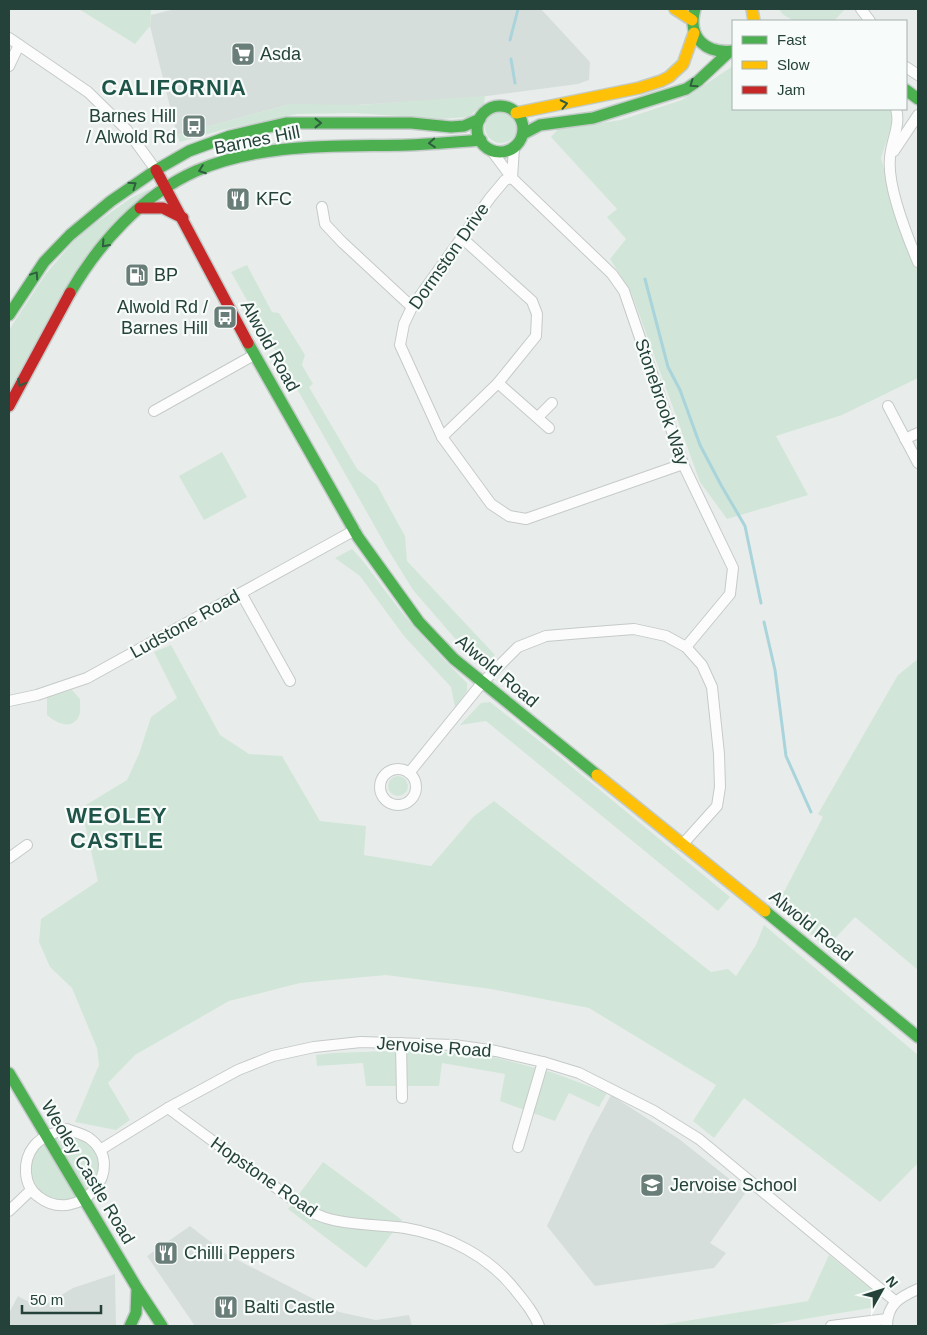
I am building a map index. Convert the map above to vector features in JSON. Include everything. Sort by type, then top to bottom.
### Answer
[{"type":"main road","points":[[516,112],[639,88],[669,77],[683,64],[694,33],[693,14],[675,9]]},
{"type":"main road","points":[[694,33],[708,49],[722,52],[731,51]]},
{"type":"main road","points":[[523,134],[543,123],[567,123],[592,118],[686,89],[698,81],[731,51]]},
{"type":"main road","points":[[496,107],[508,108],[516,112],[521,120],[523,134],[521,140],[514,148],[507,151],[499,152],[492,150],[481,140],[478,134],[480,119],[484,113],[496,107]]},
{"type":"main road","name":"Barnes Hill","points":[[9,315],[44,262],[70,235],[100,209],[156,170],[189,151],[230,136],[286,123],[411,123],[451,127],[464,126],[480,119]]},
{"type":"main road","name":"Barnes Hill","points":[[10,402],[83,273],[101,248],[138,208],[166,187],[198,171],[250,156],[308,148],[481,140]]},
{"type":"main road","name":"Alwold Road","points":[[156,170],[254,355],[355,530],[419,622],[454,659],[482,683],[777,920],[918,1038]]},
{"type":"main road","points":[[138,208],[156,206],[171,210],[183,219]]},
{"type":"main road","name":"Weoley Castle Road","points":[[9,1073],[137,1288],[162,1326]]},
{"type":"main road","points":[[130,1326],[136,1313],[137,1288]]},
{"type":"street","points":[[861,9],[869,20]]},
{"type":"street","points":[[9,38],[88,92],[127,130],[156,170]]},
{"type":"street","points":[[9,66],[19,45]]},
{"type":"street","points":[[907,68],[918,75]]},
{"type":"street","points":[[896,110],[898,118],[890,158],[890,176],[906,234],[918,262]]},
{"type":"street","points":[[890,158],[918,115]]},
{"type":"street","points":[[512,178],[514,148]]},
{"type":"street","name":"Stonebrook Way","points":[[492,150],[512,178],[612,274],[624,291],[683,464],[733,568],[730,594],[686,647]]},
{"type":"street","name":"Dormston Drive","points":[[512,178],[505,180],[490,198],[412,307],[404,324],[400,345],[442,437],[491,504],[508,516],[526,518],[683,464]]},
{"type":"street","points":[[322,207],[325,224],[412,307]]},
{"type":"street","points":[[442,437],[498,383],[536,336],[537,314],[532,301],[462,238]]},
{"type":"street","points":[[154,411],[254,355]]},
{"type":"street","points":[[498,383],[549,428]]},
{"type":"street","points":[[538,417],[552,403]]},
{"type":"street","points":[[888,406],[918,463]]},
{"type":"street","points":[[906,438],[918,433]]},
{"type":"street","name":"Ludstone Road","points":[[9,701],[37,695],[86,678],[355,530]]},
{"type":"street","points":[[241,593],[290,681]]},
{"type":"street","points":[[410,773],[482,683],[518,647],[546,636],[634,629],[666,636],[686,647],[702,665],[712,686],[719,754],[720,787],[717,806],[682,844]]},
{"type":"street","points":[[9,858],[27,845]]},
{"type":"street","name":"Jervoise Road","points":[[100,1150],[168,1108],[238,1070],[273,1056],[323,1046],[360,1042],[401,1043],[496,1051],[543,1062],[579,1074],[654,1111],[699,1139],[895,1301]]},
{"type":"street","points":[[401,1043],[402,1098]]},
{"type":"street","points":[[518,1147],[543,1062]]},
{"type":"street","name":"Hopstone Road","points":[[168,1108],[286,1195],[306,1209],[324,1218],[361,1225],[404,1228],[428,1233],[476,1254],[509,1282],[533,1312],[539,1326]]},
{"type":"street","points":[[68,1129],[88,1138],[100,1150],[104,1163],[102,1179],[85,1200],[70,1205],[59,1205],[39,1198],[31,1190],[26,1177],[27,1161],[34,1146],[46,1136],[68,1129]]},
{"type":"street","points":[[9,1211],[31,1190]]},
{"type":"street","points":[[831,1326],[887,1322],[895,1301],[918,1289]]},
{"type":"shaded area","points":[[175,9],[541,9],[590,62],[589,80],[578,84],[472,98],[340,106],[291,104],[177,135],[150,26],[151,15]]},
{"type":"shaded area","name":"Jervoise School","points":[[611,1095],[679,1139],[746,1192],[710,1243],[726,1253],[714,1268],[595,1286],[547,1226],[590,1134]]},
{"type":"shaded area","points":[[190,1226],[226,1254],[339,1312],[376,1320],[409,1315],[412,1326],[195,1326],[147,1256]]},
{"type":"shaded area","points":[[115,1274],[116,1326],[9,1326],[9,1313],[18,1296],[40,1308],[73,1288]]},
{"type":"green space","points":[[79,9],[151,9],[150,26],[135,44]]},
{"type":"green space","points":[[779,9],[845,9],[835,20],[794,20],[784,15]]},
{"type":"green space","points":[[732,67],[732,110],[890,110],[894,118],[881,158],[903,237],[918,271],[918,378],[842,415],[776,436],[808,495],[727,519],[700,482],[631,292],[610,259],[626,239],[607,217],[617,209],[551,137],[558,129],[621,120],[682,100]]},
{"type":"green space","points":[[485,96],[484,104],[468,117],[441,119],[354,113],[297,114],[222,130],[180,142],[177,135],[291,104],[359,105]]},
{"type":"green space","points":[[501,111],[507,112],[512,116],[516,121],[516,133],[512,138],[507,142],[501,143],[495,142],[490,138],[486,133],[485,127],[486,121],[490,116],[495,112]]},
{"type":"green space","points":[[150,189],[100,244],[9,396],[9,330],[45,275],[74,241],[89,228],[131,198]]},
{"type":"green space","points":[[247,265],[272,312],[279,313],[305,355],[302,365],[313,384],[309,387],[357,469],[377,485],[405,536],[407,561],[495,655],[487,663],[479,661],[464,649],[413,590],[387,548],[231,272]]},
{"type":"green space","points":[[222,452],[247,497],[204,520],[179,476]]},
{"type":"green space","points":[[352,549],[417,631],[467,683],[467,691],[455,707],[451,687],[404,636],[360,576],[335,558]]},
{"type":"green space","points":[[171,645],[220,735],[249,754],[282,756],[320,821],[366,826],[364,855],[431,866],[473,817],[494,801],[711,972],[728,969],[736,976],[756,945],[764,925],[918,1055],[918,1163],[880,1202],[744,1098],[714,1138],[693,1121],[716,1085],[589,1008],[491,989],[386,975],[300,983],[229,1001],[135,1055],[108,1083],[130,1120],[116,1130],[75,1122],[99,1065],[97,1048],[72,988],[50,967],[39,942],[41,919],[98,881],[81,808],[127,780],[139,754],[151,717],[177,698],[154,652]]},
{"type":"green space","points":[[918,659],[918,970],[855,917],[827,947],[775,906],[823,817],[818,814],[898,675]]},
{"type":"green space","points":[[72,690],[80,699],[80,714],[76,721],[72,723],[59,723],[47,715],[47,697]]},
{"type":"green space","points":[[490,702],[730,897],[718,911],[486,721],[460,725],[481,703]]},
{"type":"green space","points":[[394,776],[402,776],[408,782],[408,790],[402,796],[394,796],[388,790],[388,782]]},
{"type":"green space","points":[[415,1050],[490,1056],[554,1073],[607,1093],[599,1107],[569,1093],[555,1121],[500,1101],[505,1074],[442,1063],[439,1086],[366,1086],[363,1063],[317,1066],[316,1055]]},
{"type":"green space","points":[[68,1133],[86,1139],[99,1153],[101,1163],[99,1180],[87,1193],[53,1138]]},
{"type":"green space","points":[[45,1141],[81,1197],[59,1202],[35,1191],[30,1177],[30,1164],[35,1153]]},
{"type":"green space","points":[[323,1162],[402,1220],[366,1268],[288,1209]]},
{"type":"green space","points":[[829,1255],[880,1296],[880,1302],[876,1307],[762,1326],[655,1326],[808,1301]]},
{"type":"waterway","points":[[510,40],[518,9]]},
{"type":"waterway","points":[[511,59],[515,83]]},
{"type":"waterway","points":[[645,279],[668,367],[680,390],[700,445],[745,526],[761,603]]},
{"type":"waterway","points":[[764,622],[775,670],[786,756],[811,812]]},
{"type":"traffic: fast","points":[[695,9],[694,28],[700,42],[714,50],[732,51]]},
{"type":"traffic: fast","points":[[523,134],[540,125],[593,118],[686,89],[698,81],[729,52]]},
{"type":"traffic: fast","points":[[907,91],[918,99]]},
{"type":"traffic: fast","points":[[500,106],[513,110],[519,116],[523,129],[519,142],[513,148],[500,152],[487,148],[481,142],[477,129],[481,116],[487,110],[500,106]]},
{"type":"traffic: fast","points":[[9,315],[44,262],[70,235],[111,201],[156,170],[189,151],[230,136],[286,123],[411,123],[451,127],[464,126],[480,119]]},
{"type":"traffic: fast","points":[[70,293],[94,256],[124,222],[158,193],[196,171],[247,155],[301,148],[418,145],[481,140]]},
{"type":"traffic: fast","points":[[248,343],[358,537],[419,622],[454,659],[597,775]]},
{"type":"traffic: fast","points":[[765,911],[918,1037]]},
{"type":"traffic: fast","points":[[9,1073],[137,1288],[162,1326]]},
{"type":"traffic: fast","points":[[130,1326],[136,1313],[137,1289]]},
{"type":"traffic: slow","points":[[675,9],[692,20]]},
{"type":"traffic: slow","points":[[752,9],[754,20]]},
{"type":"traffic: slow","points":[[516,113],[639,88],[661,81],[669,77],[683,64],[694,33]]},
{"type":"traffic: slow","points":[[597,775],[765,911]]},
{"type":"traffic: jam","points":[[156,170],[248,343]]},
{"type":"traffic: jam","points":[[140,208],[163,208],[183,218]]},
{"type":"traffic: jam","points":[[9,406],[70,293]]},
{"type":"place","name":"Asda","points":[[243,54]]},
{"type":"place","name":"Barnes Hill / Alwold Rd","points":[[194,126]]},
{"type":"place","name":"KFC","points":[[238,199]]},
{"type":"place","name":"BP","points":[[137,275]]},
{"type":"place","name":"Alwold Rd / Barnes Hill","points":[[225,317]]},
{"type":"place","name":"Jervoise School","points":[[652,1185]]},
{"type":"place","name":"Chilli Peppers","points":[[166,1253]]},
{"type":"place","name":"Balti Castle","points":[[226,1307]]},
{"type":"district","name":"CALIFORNIA","points":[[174,87]]},
{"type":"district","name":"WEOLEY CASTLE","points":[[117,828]]}]
